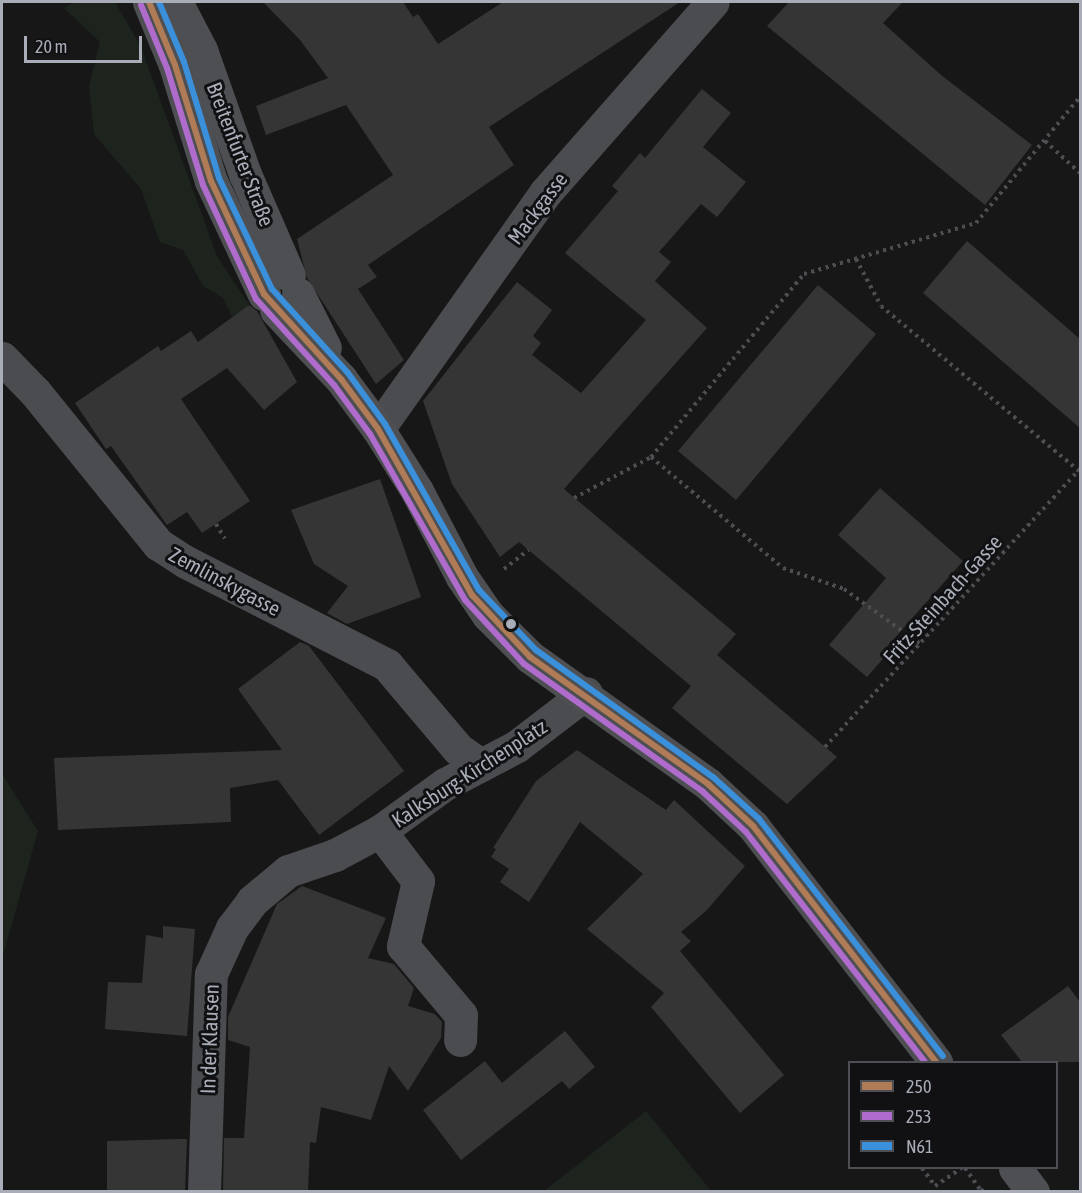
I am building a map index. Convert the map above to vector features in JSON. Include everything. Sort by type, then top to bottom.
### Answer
[{"type":"main road","name":"Breitenfurter Straße","points":[[149,2],[175,65],[211,181],[282,293],[378,429],[472,595],[530,657],[586,693],[708,784],[753,826],[935,1061]]},
{"type":"main road","name":"Breitenfurter Straße","points":[[176,2],[201,50],[245,174],[282,293]]},
{"type":"main road","points":[[1016,1169],[1033,1191]]},
{"type":"street","name":"Mackgasse","points":[[378,429],[545,194],[713,2]]},
{"type":"street","name":"Zemlinskygasse","points":[[2,358],[55,416],[158,544],[186,562],[387,665],[458,749],[481,765]]},
{"type":"street","name":"Kalksburg-Kirchenplatz","points":[[380,831],[446,784],[517,746],[586,693]]},
{"type":"street","points":[[380,831],[418,881],[404,946],[462,1015],[460,1040]]},
{"type":"street","name":"In der Klausen","points":[[204,1191],[211,974],[232,928],[252,901],[288,871],[336,855],[380,831]]},
{"type":"path","points":[[574,498],[651,457],[804,274],[976,223],[1080,97]]},
{"type":"path","points":[[1045,141],[1080,173]]},
{"type":"path","points":[[856,258],[881,306],[1080,470]]},
{"type":"path","points":[[651,457],[783,568],[844,589],[922,645]]},
{"type":"path","name":"Fritz-Steinbach-Gasse","points":[[825,747],[922,645],[1080,470]]},
{"type":"path","points":[[499,562],[505,570],[528,550]]},
{"type":"path","points":[[923,1169],[934,1186],[960,1169]]},
{"type":"path","points":[[964,1169],[978,1187]]},
{"type":"shaded area","points":[[75,2],[115,2],[141,47],[217,256],[249,305],[232,317],[223,298],[203,286],[183,250],[160,242],[141,189],[94,134],[89,86],[100,42],[64,8]]},
{"type":"shaded area","points":[[2,774],[38,831],[2,959]]},
{"type":"shaded area","points":[[646,1111],[711,1191],[544,1191]]},
{"type":"building","points":[[263,2],[403,2],[413,17],[418,14],[438,44],[503,2],[680,2],[489,127],[514,165],[368,265],[377,277],[358,289],[404,360],[376,384],[307,278],[297,239],[393,175],[346,105],[266,135],[256,106],[328,78],[300,40]]},
{"type":"building","points":[[789,2],[903,2],[883,23],[941,75],[1032,145],[985,205],[767,26]]},
{"type":"building","points":[[702,89],[731,113],[703,147],[746,182],[717,217],[701,204],[659,252],[671,262],[655,281],[707,328],[564,489],[736,634],[717,655],[837,757],[787,804],[672,708],[691,686],[519,542],[500,557],[452,484],[423,401],[517,282],[552,310],[533,336],[541,343],[532,355],[581,393],[646,320],[565,253],[618,191],[612,186],[640,153],[645,158]]},
{"type":"building","points":[[967,241],[1080,339],[1080,428],[923,293]]},
{"type":"building","points":[[818,285],[876,334],[736,500],[678,451]]},
{"type":"building","points":[[249,305],[257,311],[297,382],[264,410],[227,368],[181,399],[250,501],[202,533],[187,512],[167,525],[111,446],[106,449],[75,403],[158,346],[161,351],[191,331],[198,342]]},
{"type":"building","points":[[380,479],[421,597],[347,624],[327,613],[348,586],[314,564],[291,510]]},
{"type":"building","points":[[880,488],[963,561],[884,650],[888,653],[867,677],[829,645],[886,578],[838,535]]},
{"type":"building","points":[[300,642],[309,646],[404,771],[319,835],[278,780],[230,788],[231,822],[58,830],[54,758],[282,750],[238,689]]},
{"type":"building","points":[[577,750],[666,810],[674,800],[745,866],[706,911],[681,932],[691,941],[680,951],[784,1075],[740,1113],[651,1007],[664,993],[587,929],[643,874],[580,822],[529,902],[500,882],[509,869],[491,857],[496,849],[493,848],[536,781]]},
{"type":"building","points":[[302,886],[386,918],[368,958],[394,964],[414,988],[408,1006],[435,1014],[442,1022],[441,1038],[408,1091],[389,1066],[371,1120],[321,1107],[316,1143],[310,1142],[308,1191],[223,1191],[224,1138],[244,1138],[250,1047],[228,1040],[228,1017],[277,904]]},
{"type":"building","points":[[163,926],[195,929],[187,1036],[105,1029],[108,982],[142,983],[146,935],[163,938]]},
{"type":"building","points":[[1068,986],[1080,1002],[1080,1062],[1021,1061],[1001,1035]]},
{"type":"building","points":[[565,1031],[595,1067],[569,1089],[562,1081],[461,1160],[423,1110],[485,1061],[502,1083]]},
{"type":"building","points":[[187,1139],[185,1191],[107,1191],[107,1141]]},
{"type":"transit line","name":"250","points":[[149,2],[175,65],[211,181],[264,294],[341,379],[378,429],[472,595],[530,657],[708,784],[753,826],[935,1061]]},
{"type":"transit line","name":"N61","points":[[159,2],[184,62],[219,178],[272,289],[348,373],[385,424],[479,590],[536,650],[713,777],[759,819],[943,1056]]},
{"type":"transit line","name":"253","points":[[141,5],[167,68],[203,185],[256,299],[334,385],[370,434],[465,600],[524,664],[702,791],[746,832],[924,1061]]}]
